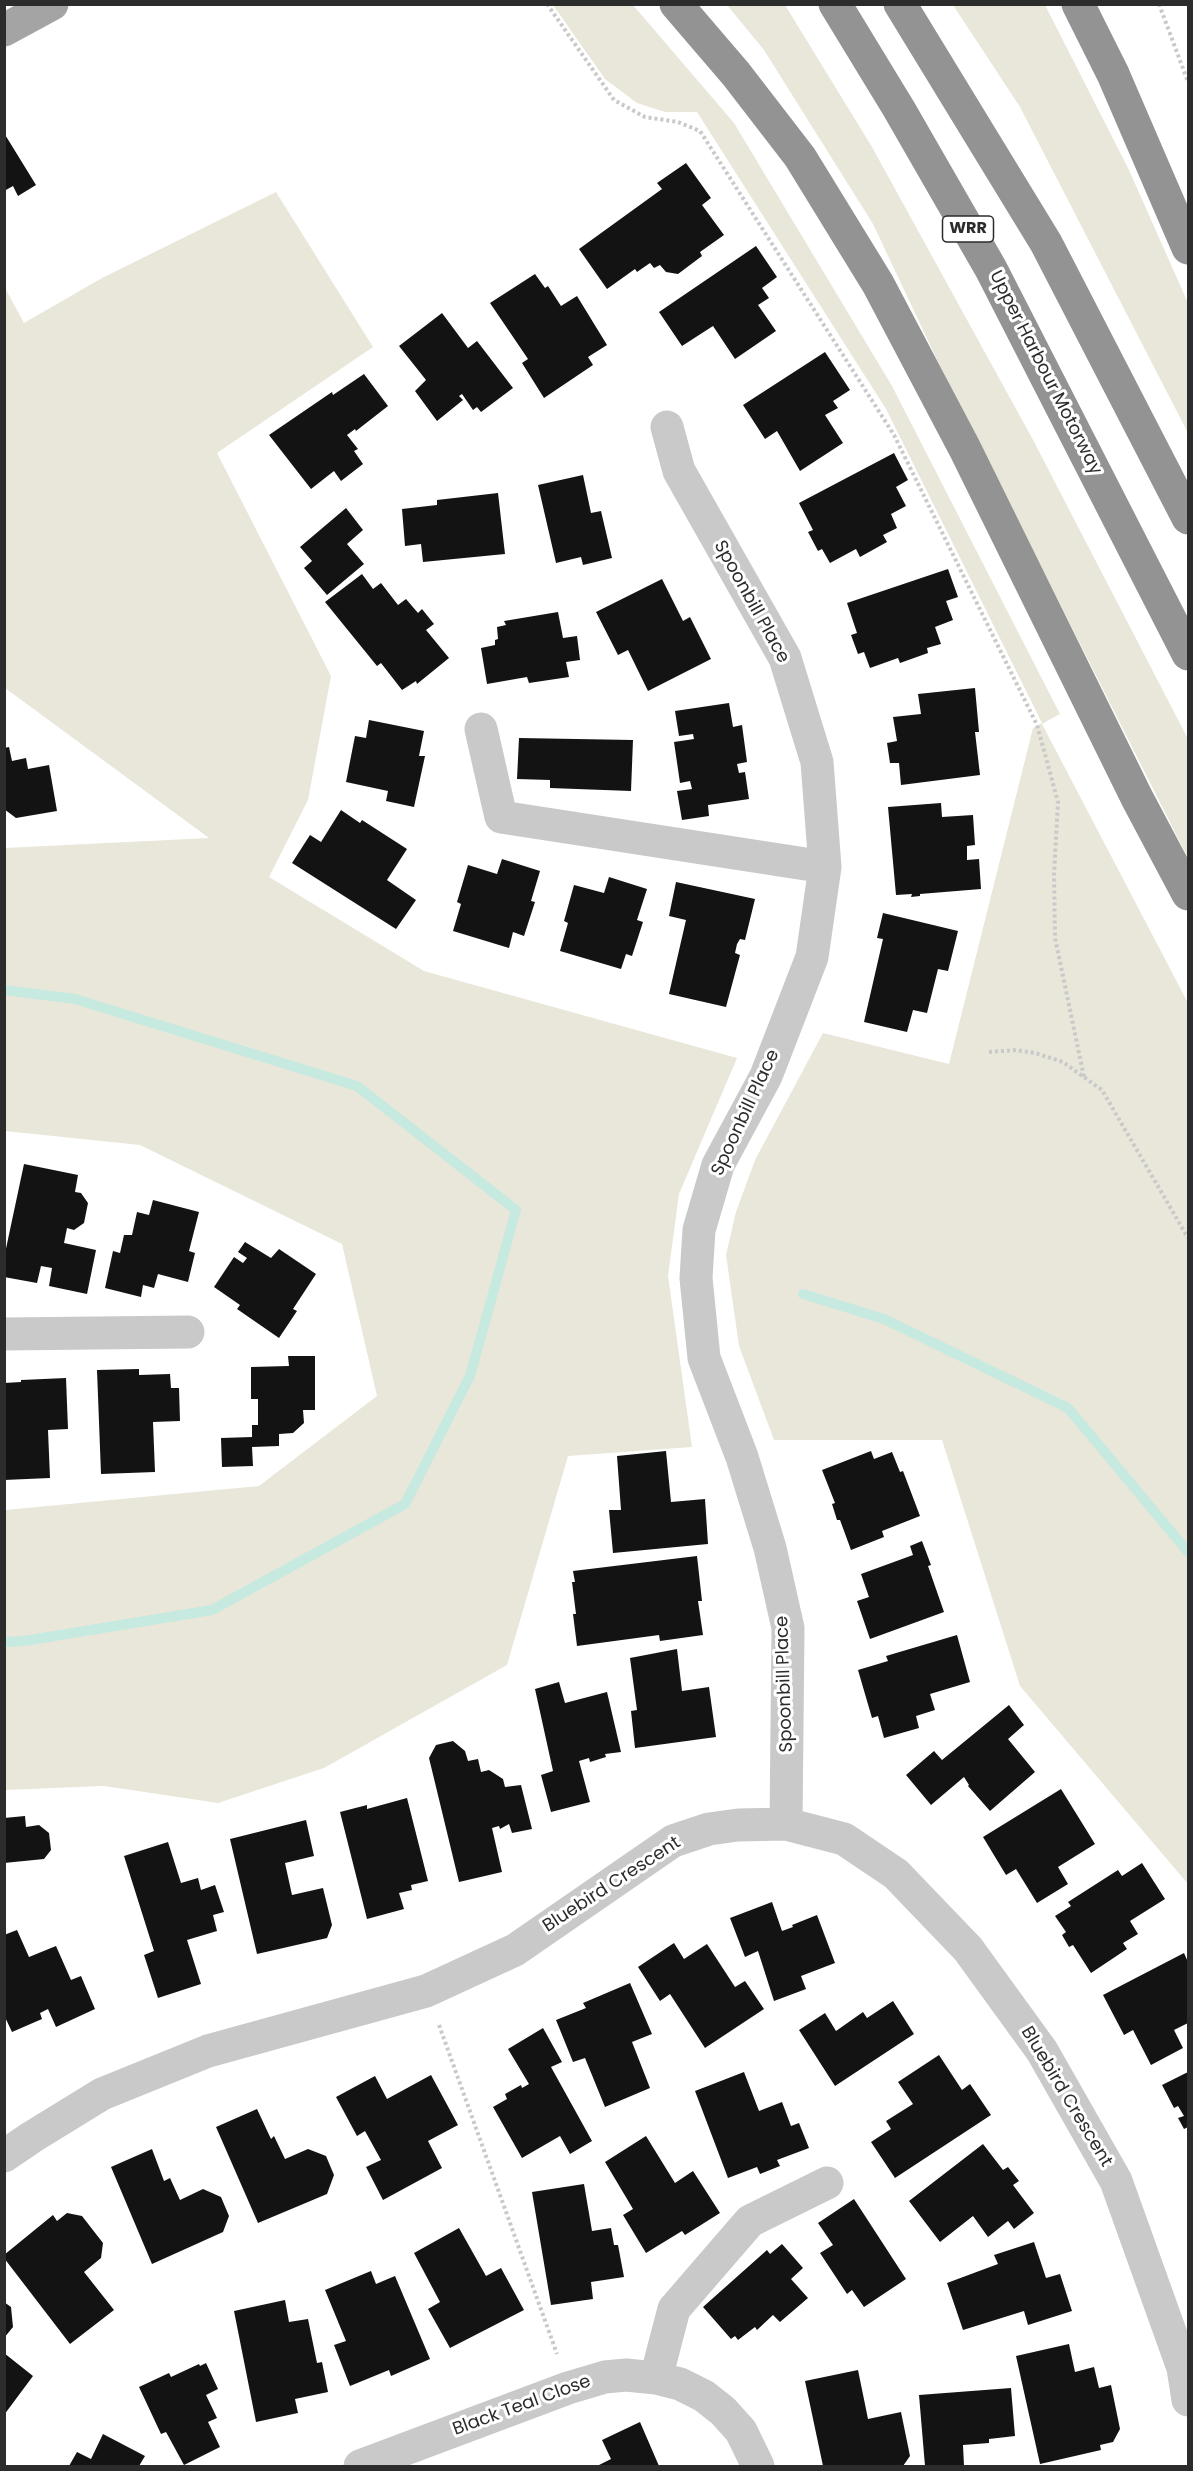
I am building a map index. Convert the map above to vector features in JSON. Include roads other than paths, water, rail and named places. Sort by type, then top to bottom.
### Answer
[{"type":"highway","points":[[676,4],[736,74],[800,157],[878,284],[971,459],[1137,798],[1188,894]]},
{"type":"highway","name":"Upper Harbour Motorway","points":[[835,4],[899,109],[991,269],[1188,654]]},
{"type":"highway","points":[[900,4],[1046,243],[1188,518]]},
{"type":"highway","points":[[1078,4],[1113,74],[1188,248]]},
{"type":"main road","points":[[4,30],[52,4]]},
{"type":"street","name":"Spoonbill Place","points":[[667,428],[678,471],[784,658],[817,762],[825,867],[812,957],[766,1076],[718,1165],[699,1230],[696,1278],[704,1358],[749,1480],[770,1548],[788,1628],[786,1824]]},
{"type":"street","points":[[481,729],[501,817],[825,867]]},
{"type":"street","points":[[4,1334],[188,1332]]},
{"type":"street","name":"Bluebird Crescent","points":[[4,2156],[102,2094],[208,2051],[426,1991],[515,1950],[673,1841],[709,1829],[728,1826],[786,1824],[844,1839],[896,1874],[968,1949],[1042,2051],[1116,2181],[1183,2368],[1188,2400]]},
{"type":"street","points":[[656,2378],[674,2310],[750,2221],[826,2184]]},
{"type":"street","name":"Black Teal Close","points":[[360,2466],[568,2388],[615,2376],[656,2378],[680,2384],[704,2397],[723,2411],[741,2431],[758,2466]]},
{"type":"waterway","points":[[4,990],[75,999],[357,1086],[516,1210],[470,1376],[405,1504],[212,1610],[24,1641],[4,1642]]},
{"type":"waterway","points":[[803,1294],[884,1319],[1068,1408],[1188,1552]]}]
